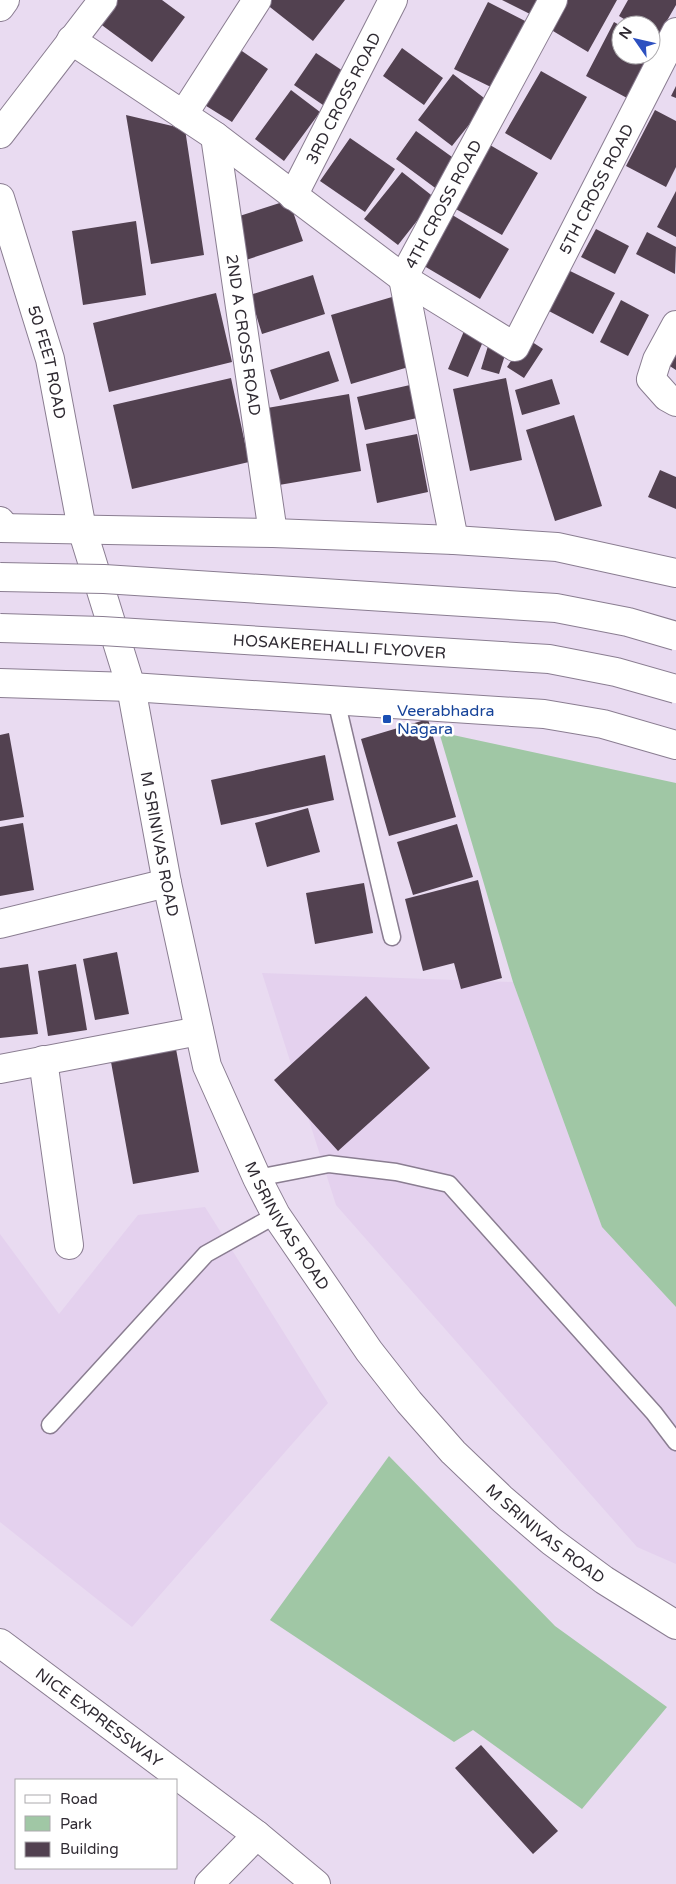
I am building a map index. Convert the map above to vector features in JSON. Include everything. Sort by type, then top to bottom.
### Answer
[{"type":"main road","points":[[0,7],[5,0]]},
{"type":"main road","points":[[0,134],[102,0]]},
{"type":"main road","points":[[183,115],[257,0]]},
{"type":"main road","name":"3RD CROSS ROAD","points":[[293,196],[393,0]]},
{"type":"main road","name":"4TH CROSS ROAD","points":[[454,540],[404,278],[553,0]]},
{"type":"main road","name":"5TH CROSS ROAD","points":[[404,278],[515,347],[676,32]]},
{"type":"main road","points":[[71,40],[215,136],[404,278]]},
{"type":"main road","name":"2ND A CROSS ROAD","points":[[215,136],[273,533]]},
{"type":"main road","name":"50 FEET ROAD","points":[[0,198],[50,359],[82,529],[131,687]]},
{"type":"main road","points":[[676,325],[657,360],[651,379],[668,397],[676,402]]},
{"type":"main road","points":[[2,526],[273,533],[454,540],[557,547],[676,574]]},
{"type":"main road","points":[[0,577],[104,580],[556,608],[628,622],[676,636]]},
{"type":"main road","name":"HOSAKEREHALLI FLYOVER","points":[[0,628],[102,631],[549,659],[616,672],[676,689]]},
{"type":"main road","points":[[0,683],[131,687],[544,714],[603,724],[676,745]]},
{"type":"main road","name":"M SRINIVAS ROAD","points":[[131,687],[167,883],[207,1066],[257,1178],[276,1215],[369,1350],[409,1402],[453,1452],[501,1498],[551,1541],[604,1580],[676,1625]]},
{"type":"main road","points":[[0,924],[167,883]]},
{"type":"main road","points":[[0,1069],[199,1031]]},
{"type":"main road","points":[[44,1060],[69,1245]]},
{"type":"main road","name":"NICE EXPRESSWAY","points":[[0,1642],[257,1835],[316,1884]]},
{"type":"main road","points":[[208,1884],[257,1835]]},
{"type":"lane","points":[[336,700],[392,937]]},
{"type":"lane","points":[[257,1178],[329,1164],[396,1172],[449,1184],[654,1413],[676,1442]]},
{"type":"lane","points":[[50,1425],[206,1254],[276,1215]]},
{"type":"shaded area","points":[[262,973],[513,982],[602,1227],[676,1307],[676,1564],[637,1547],[336,1205]]},
{"type":"shaded area","points":[[205,1207],[328,1403],[132,1627],[0,1522],[0,1234],[59,1314],[138,1215]]},
{"type":"green space","points":[[439,732],[676,783],[676,1307],[602,1227],[513,982]]},
{"type":"green space","points":[[389,1456],[555,1626],[667,1707],[582,1809],[473,1730],[454,1742],[270,1620]]},
{"type":"building","points":[[116,0],[162,0],[185,17],[152,62],[99,23]]},
{"type":"building","points":[[261,0],[345,0],[313,41]]},
{"type":"building","points":[[502,0],[540,0],[532,15]]},
{"type":"building","points":[[564,0],[617,0],[588,52],[548,28]]},
{"type":"building","points":[[628,0],[676,0],[676,5],[661,31],[661,15],[620,15]]},
{"type":"building","points":[[488,2],[531,24],[497,90],[454,69]]},
{"type":"building","points":[[611,28],[611,65],[644,65],[627,98],[586,76]]},
{"type":"building","points":[[402,48],[443,78],[424,105],[383,76]]},
{"type":"building","points":[[239,49],[268,69],[232,122],[203,104]]},
{"type":"building","points":[[316,53],[346,73],[323,105],[294,85]]},
{"type":"building","points":[[541,71],[587,97],[551,160],[505,133]]},
{"type":"building","points":[[453,74],[488,101],[452,146],[418,120]]},
{"type":"building","points":[[676,86],[676,98],[671,96]]},
{"type":"building","points":[[291,90],[320,112],[284,161],[255,139]]},
{"type":"building","points":[[655,110],[676,121],[676,167],[666,187],[626,166]]},
{"type":"building","points":[[126,115],[185,129],[204,255],[151,264]]},
{"type":"building","points":[[416,131],[459,162],[438,190],[396,159]]},
{"type":"building","points":[[350,138],[395,169],[365,212],[320,181]]},
{"type":"building","points":[[490,145],[538,173],[502,235],[454,208]]},
{"type":"building","points":[[402,172],[435,198],[398,245],[364,219]]},
{"type":"building","points":[[676,191],[676,237],[657,227]]},
{"type":"building","points":[[289,200],[303,241],[243,261],[230,219]]},
{"type":"building","points":[[449,213],[509,249],[480,299],[419,263]]},
{"type":"building","points":[[136,221],[146,295],[83,305],[72,231]]},
{"type":"building","points":[[596,229],[629,246],[615,274],[581,257]]},
{"type":"building","points":[[647,232],[676,247],[675,274],[636,254]]},
{"type":"building","points":[[566,269],[615,293],[593,334],[545,309]]},
{"type":"building","points":[[313,275],[325,314],[262,334],[250,295]]},
{"type":"building","points":[[216,293],[232,362],[109,392],[93,323]]},
{"type":"building","points":[[392,297],[412,366],[351,384],[331,315]]},
{"type":"building","points":[[621,300],[649,315],[628,356],[600,342]]},
{"type":"building","points":[[467,324],[487,332],[468,377],[448,369]]},
{"type":"building","points":[[526,338],[543,349],[524,378],[507,367]]},
{"type":"building","points":[[676,345],[676,370],[665,363]]},
{"type":"building","points":[[488,346],[506,352],[499,374],[481,369]]},
{"type":"building","points":[[329,351],[339,381],[280,400],[270,370]]},
{"type":"building","points":[[231,378],[249,462],[132,489],[113,405]]},
{"type":"building","points":[[506,378],[522,460],[470,471],[453,389]]},
{"type":"building","points":[[552,379],[560,404],[522,415],[515,390]]},
{"type":"building","points":[[410,385],[417,418],[365,430],[357,397]]},
{"type":"building","points":[[349,394],[361,471],[279,485],[267,408]]},
{"type":"building","points":[[574,415],[602,506],[555,521],[526,430]]},
{"type":"building","points":[[417,434],[428,492],[377,503],[366,444]]},
{"type":"building","points":[[660,470],[676,477],[676,509],[648,497]]},
{"type":"building","points":[[428,719],[456,817],[389,836],[361,739]]},
{"type":"building","points":[[9,733],[24,817],[0,821],[0,735]]},
{"type":"building","points":[[325,755],[334,800],[221,825],[211,780]]},
{"type":"building","points":[[308,808],[320,852],[267,867],[255,823]]},
{"type":"building","points":[[23,823],[34,890],[0,896],[0,827]]},
{"type":"building","points":[[457,824],[473,877],[413,895],[397,842]]},
{"type":"building","points":[[478,880],[502,978],[461,989],[454,963],[423,971],[405,899]]},
{"type":"building","points":[[364,883],[373,933],[315,944],[306,893]]},
{"type":"building","points":[[117,952],[129,1014],[95,1020],[83,959]]},
{"type":"building","points":[[28,964],[38,1034],[0,1038],[0,968]]},
{"type":"building","points":[[76,964],[87,1030],[48,1036],[38,971]]},
{"type":"building","points":[[366,996],[430,1068],[338,1151],[274,1080]]},
{"type":"building","points":[[176,1049],[199,1172],[133,1184],[111,1062]]},
{"type":"building","points":[[481,1745],[558,1831],[533,1854],[455,1768]]},
{"type":"place","name":"Veerabhadra Nagara","points":[[387,719]]}]
